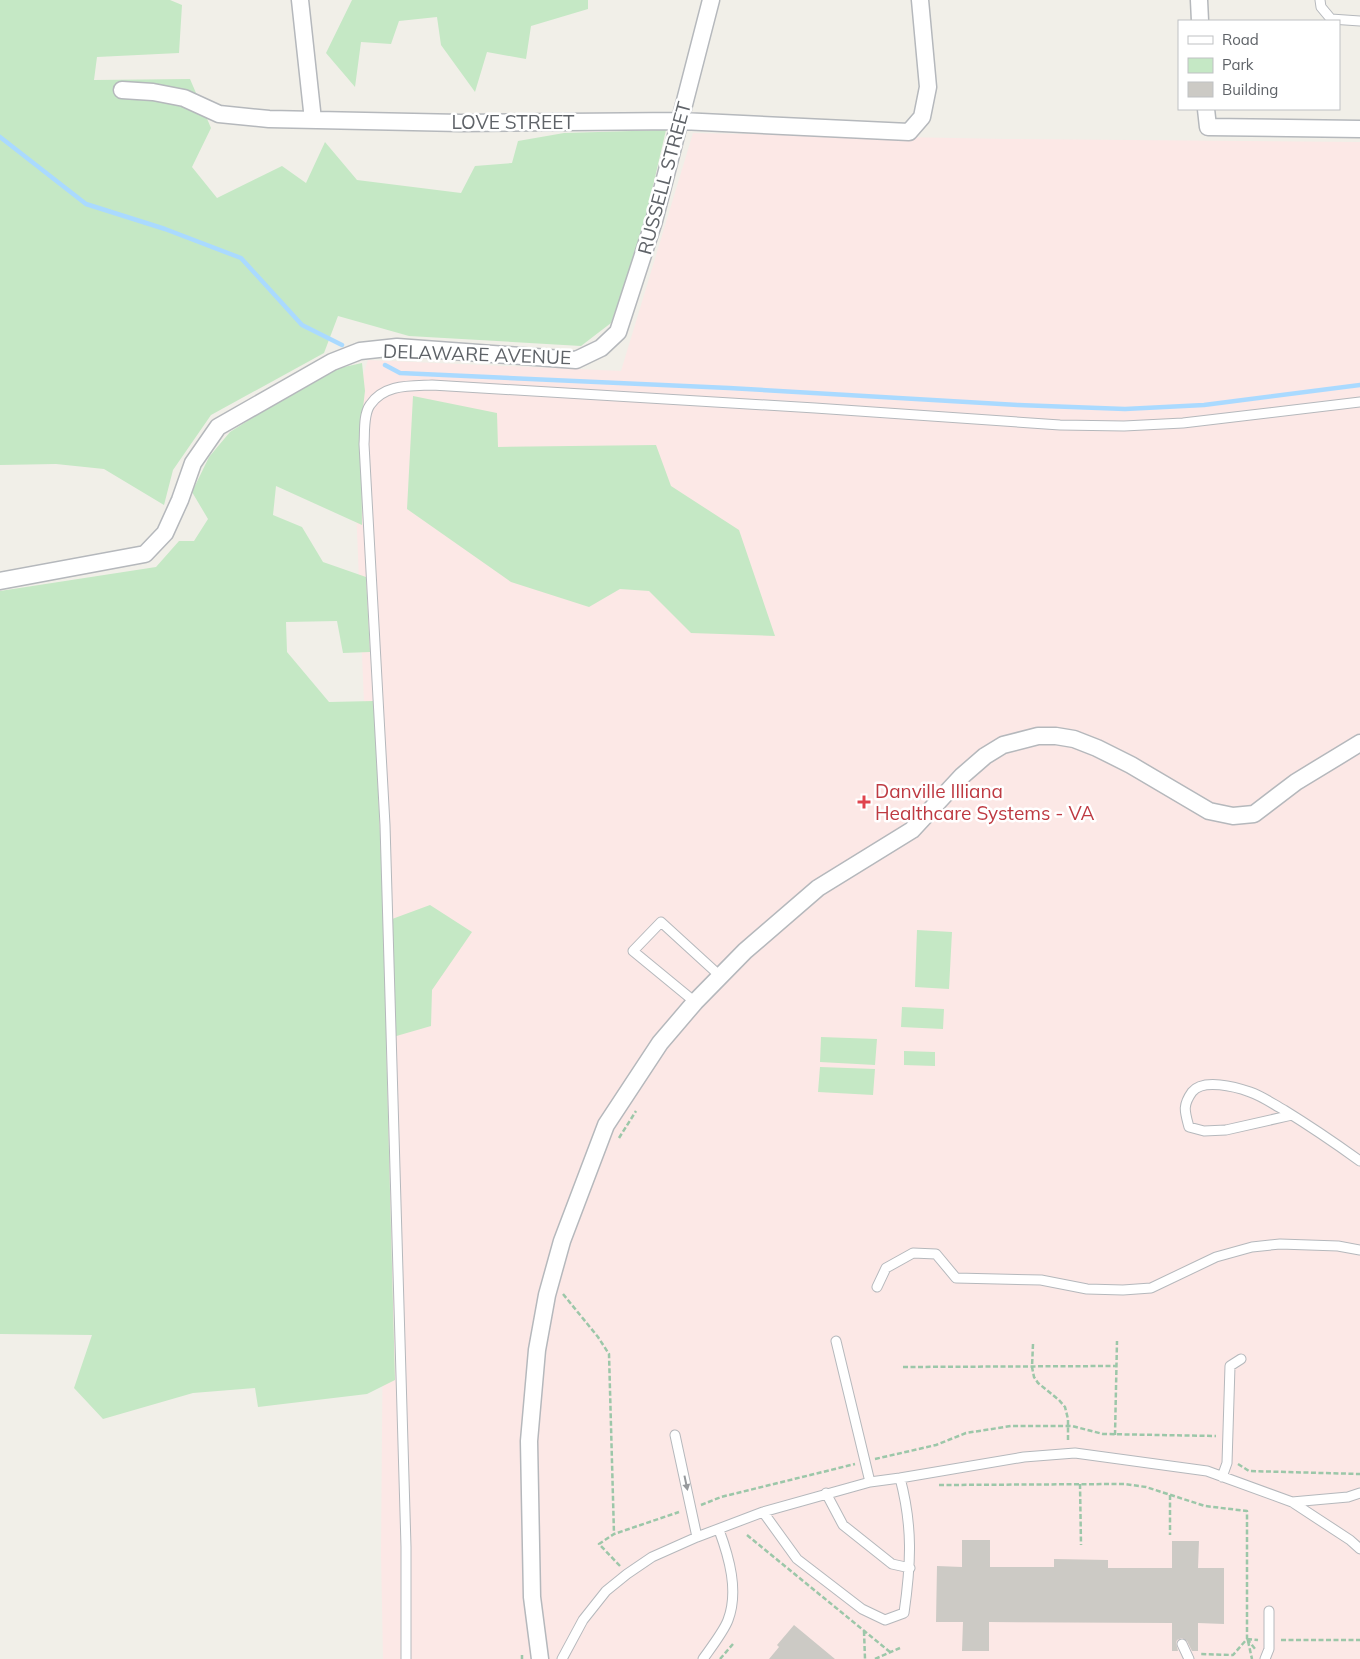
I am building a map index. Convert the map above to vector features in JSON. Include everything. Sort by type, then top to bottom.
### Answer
[{"type":"street","points":[[300,0],[313,120]]},
{"type":"street","name":"RUSSELL STREET","points":[[601,348],[618,332],[654,221],[712,0]]},
{"type":"street","name":"LOVE STREET","points":[[122,90],[153,92],[184,98],[218,114],[269,119],[461,122],[681,121],[909,132],[922,117],[928,87],[920,0]]},
{"type":"street","points":[[1199,0],[1200,20]]},
{"type":"street","points":[[1206,110],[1208,127],[1360,129]]},
{"type":"street","name":"DELAWARE AVENUE","points":[[0,581],[145,554],[165,533],[193,464],[218,427],[332,362],[360,351],[397,347],[576,360],[601,348]]},
{"type":"street","points":[[540,1659],[532,1597],[528,1441],[537,1350],[547,1295],[562,1241],[606,1125],[660,1043],[694,1002],[745,951],[818,888],[912,830],[962,776],[985,756],[1003,745],[1038,736],[1074,739],[1131,765],[1209,811],[1233,816],[1254,814],[1296,782],[1360,743]]},
{"type":"lane","points":[[1320,0],[1321,7],[1331,19],[1360,21]]},
{"type":"lane","points":[[406,1659],[406,1547],[386,824],[364,444],[365,421],[369,406],[382,394],[399,386],[432,385],[1060,425],[1124,426],[1183,424],[1360,402]]},
{"type":"lane","points":[[694,1002],[633,951],[660,922],[719,975]]},
{"type":"lane","points":[[1292,1115],[1226,1130],[1204,1131],[1189,1127],[1184,1110],[1186,1100],[1195,1089],[1207,1084],[1223,1085],[1252,1092],[1292,1115],[1360,1161]]},
{"type":"lane","points":[[877,1287],[886,1268],[912,1253],[936,1254],[956,1278],[1041,1280],[1087,1289],[1123,1290],[1151,1288],[1216,1257],[1252,1247],[1280,1244],[1338,1246],[1360,1250]]},
{"type":"lane","points":[[836,1341],[870,1482]]},
{"type":"lane","points":[[1222,1477],[1227,1463],[1230,1366],[1241,1359]]},
{"type":"lane","points":[[675,1436],[697,1537]]},
{"type":"lane","points":[[562,1659],[583,1620],[606,1591],[652,1557],[697,1537],[763,1512],[870,1482],[1024,1458],[1075,1452],[1208,1471],[1292,1502],[1350,1540],[1360,1549]]},
{"type":"lane","points":[[763,1512],[797,1559],[862,1609],[885,1620],[904,1613],[910,1568],[908,1511],[900,1478]]},
{"type":"lane","points":[[826,1494],[843,1525],[892,1564],[910,1568]]},
{"type":"lane","points":[[1292,1502],[1348,1497],[1360,1494]]},
{"type":"lane","points":[[703,1659],[728,1621],[731,1608],[732,1585],[728,1560],[719,1530]]},
{"type":"lane","points":[[1265,1659],[1269,1649],[1269,1612]]},
{"type":"lane","points":[[1182,1644],[1188,1656]]},
{"type":"path","points":[[616,1143],[638,1106]]},
{"type":"path","points":[[562,1290],[609,1354],[614,1534]]},
{"type":"path","points":[[1116,1435],[1117,1341]]},
{"type":"path","points":[[1033,1344],[1032,1366],[1034,1377],[1038,1383],[1065,1407],[1068,1419],[1068,1441]]},
{"type":"path","points":[[903,1367],[1116,1366]]},
{"type":"path","points":[[874,1459],[936,1446],[966,1433],[1011,1426],[1068,1426],[1116,1435],[1216,1436],[1216,1443]]},
{"type":"path","points":[[620,1566],[599,1544],[614,1534],[721,1498],[856,1463]]},
{"type":"path","points":[[1237,1463],[1249,1471],[1360,1474]]},
{"type":"path","points":[[1080,1484],[1081,1545]]},
{"type":"path","points":[[937,1485],[1124,1484],[1146,1487],[1205,1506],[1247,1511],[1247,1640],[1252,1659]]},
{"type":"path","points":[[1170,1495],[1170,1535]]},
{"type":"path","points":[[747,1535],[890,1652]]},
{"type":"path","points":[[864,1631],[864,1659]]},
{"type":"path","points":[[1188,1656],[1233,1655],[1247,1640],[1360,1640]]},
{"type":"path","points":[[720,1659],[733,1644]]},
{"type":"path","points":[[875,1659],[900,1648]]},
{"type":"shaded area","name":"Danville Illiana Healthcare Systems - VA","points":[[693,133],[1004,139],[1360,142],[1360,1659],[383,1659],[381,1553],[384,1198],[352,407],[368,360],[621,371]]},
{"type":"green space","points":[[0,0],[170,0],[182,5],[179,53],[97,57],[94,80],[190,79],[211,128],[192,167],[217,198],[282,166],[306,183],[325,142],[357,180],[461,193],[475,166],[512,163],[518,141],[564,133],[666,130],[640,242],[611,323],[581,346],[409,336],[338,316],[324,353],[211,415],[173,470],[164,505],[104,469],[56,464],[0,465]]},
{"type":"green space","points":[[352,0],[588,0],[588,9],[531,26],[526,59],[487,52],[475,92],[441,45],[437,17],[399,21],[391,44],[361,42],[355,87],[326,53]]},
{"type":"green space","points":[[362,363],[365,391],[361,425],[362,525],[276,486],[273,515],[302,527],[323,562],[366,577],[370,652],[343,653],[337,621],[286,622],[287,652],[329,702],[374,701],[384,922],[430,905],[472,932],[432,990],[431,1026],[386,1039],[395,1380],[367,1394],[258,1407],[255,1388],[193,1393],[103,1419],[74,1388],[92,1335],[0,1334],[0,591],[156,567],[179,541],[194,541],[208,519],[192,492],[209,457],[230,432],[326,371]]},
{"type":"green space","points":[[413,396],[497,413],[498,447],[656,445],[671,486],[739,530],[775,636],[691,633],[649,591],[620,589],[589,607],[511,582],[407,509]]},
{"type":"green space","points":[[917,930],[952,932],[949,989],[915,987]]},
{"type":"green space","points":[[902,1007],[944,1009],[943,1029],[901,1027]]},
{"type":"green space","points":[[821,1037],[877,1039],[875,1065],[820,1062]]},
{"type":"green space","points":[[904,1051],[935,1052],[935,1066],[904,1065]]},
{"type":"green space","points":[[820,1067],[875,1069],[873,1095],[818,1092]]},
{"type":"building","points":[[962,1540],[990,1540],[990,1567],[1054,1567],[1054,1559],[1108,1560],[1108,1568],[1172,1568],[1172,1541],[1199,1541],[1198,1568],[1224,1568],[1224,1624],[1198,1623],[1198,1651],[1192,1651],[1187,1641],[1182,1638],[1177,1640],[1176,1643],[1178,1651],[1172,1651],[1172,1623],[989,1622],[989,1651],[962,1651],[963,1622],[936,1622],[937,1566],[962,1567]]},
{"type":"building","points":[[794,1625],[835,1659],[769,1659],[779,1647],[777,1645]]},
{"type":"waterway","points":[[0,137],[86,204],[165,229],[241,258],[302,325],[342,345]]},
{"type":"waterway","points":[[385,365],[400,373],[1125,409],[1204,405],[1360,385]]},
{"type":"place","name":"Danville Illiana Healthcare Systems - VA","points":[[864,802]]}]
